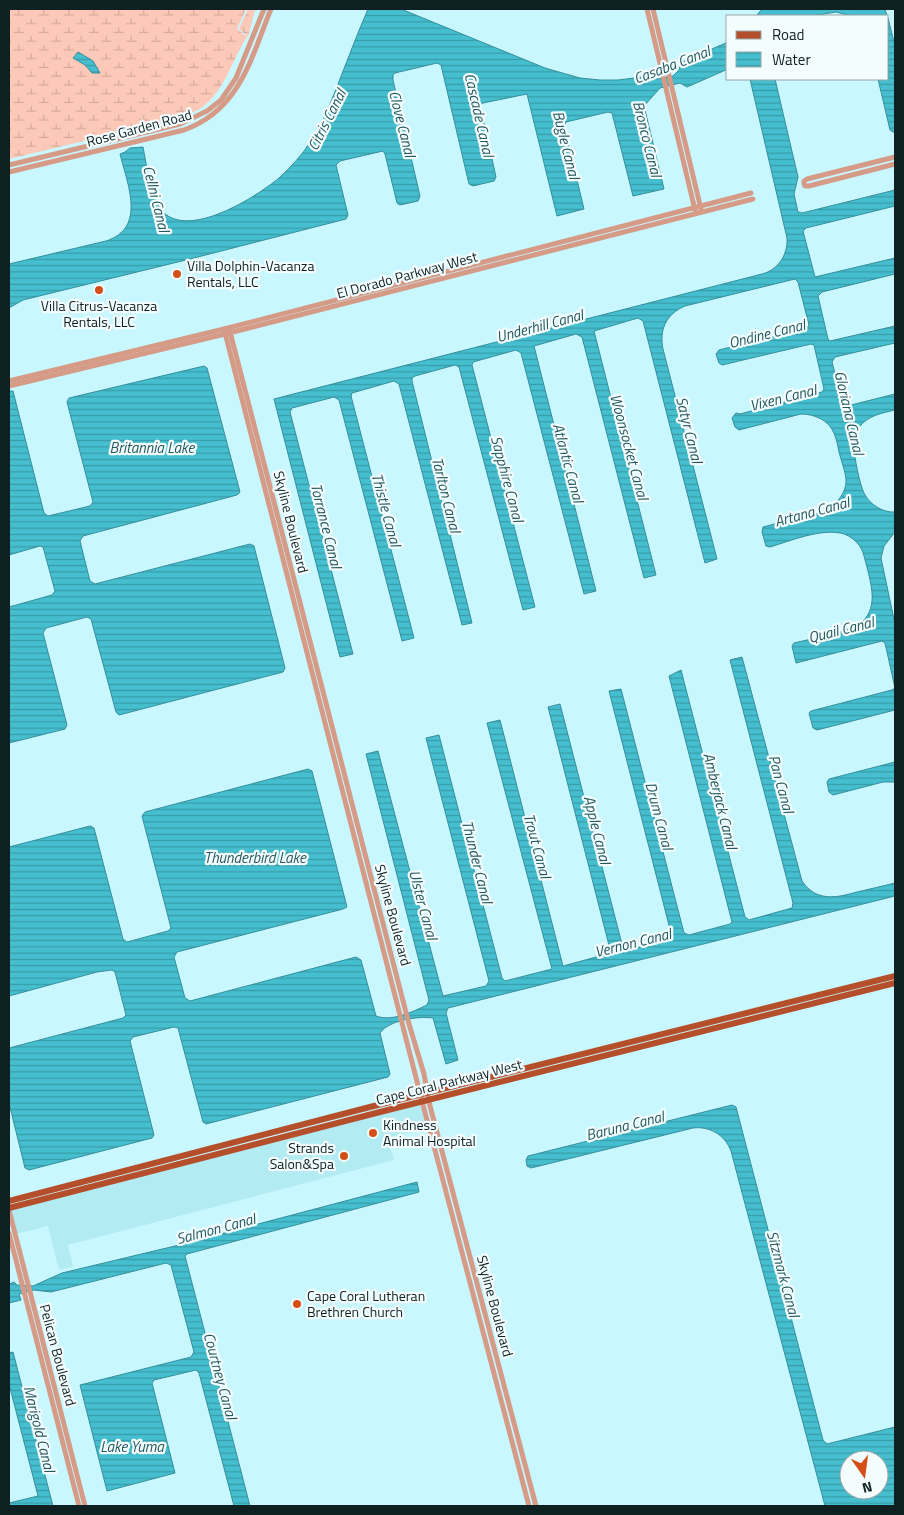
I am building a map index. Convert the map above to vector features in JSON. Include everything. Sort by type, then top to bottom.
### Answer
[{"type":"main road","name":"Cape Coral Parkway West","points":[[9,1209],[672,1032],[895,976]]},
{"type":"main road","name":"Cape Coral Parkway West","points":[[9,1201],[232,1143],[627,1050],[895,983]]},
{"type":"main road","points":[[679,1037],[680,1033],[710,1026],[720,1020]]},
{"type":"main road","points":[[627,1050],[633,1045],[665,1037],[672,1032]]},
{"type":"main road","points":[[187,1162],[192,1156],[223,1149],[232,1143]]},
{"type":"main road","points":[[139,1174],[146,1169],[180,1160],[184,1155]]},
{"type":"street","name":"Rose Garden Road","points":[[9,165],[180,124],[207,111],[221,100],[236,78],[264,9]]},
{"type":"street","name":"Rose Garden Road","points":[[9,172],[184,130],[205,120],[225,104],[238,87],[271,9]]},
{"type":"street","points":[[646,9],[698,210]]},
{"type":"street","points":[[653,9],[669,73],[698,210]]},
{"type":"street","points":[[895,157],[806,179],[804,184],[809,186],[895,164]]},
{"type":"street","name":"El Dorado Parkway West","points":[[9,386],[752,196]]},
{"type":"street","name":"El Dorado Parkway West","points":[[9,381],[227,331]]},
{"type":"street","name":"Skyline Boulevard","points":[[227,331],[320,689],[335,736],[405,1021],[424,1074],[429,1126],[514,1435],[536,1506]]},
{"type":"street","name":"Skyline Boulevard","points":[[320,689],[329,737],[403,1013]]},
{"type":"street","points":[[329,737],[335,736]]},
{"type":"street","name":"Skyline Boulevard","points":[[425,1097],[452,1189],[481,1311]]},
{"type":"street","points":[[429,1126],[437,1147],[442,1151]]},
{"type":"street","points":[[436,1152],[442,1159],[446,1178],[452,1189]]},
{"type":"street","name":"Pelican Boulevard","points":[[9,1209],[28,1297],[79,1506]]},
{"type":"street","points":[[9,1233],[16,1260],[21,1265],[24,1278]]},
{"type":"street","name":"Pelican Boulevard","points":[[28,1297],[85,1506]]},
{"type":"street","name":"Skyline Boulevard","points":[[514,1435],[529,1506]]},
{"type":"street","points":[[525,1491],[531,1490]]},
{"type":"shaded area","points":[[421,1104],[428,1128],[388,1138],[394,1160],[68,1245],[73,1267],[59,1270],[48,1226],[16,1234],[11,1210]]},
{"type":"green space","points":[[9,9],[246,9],[237,29],[247,37],[216,93],[196,111],[180,118],[9,159]]},
{"type":"green space","points":[[248,9],[255,10],[248,37],[239,29]]},
{"type":"water","points":[[368,9],[401,9],[545,68],[580,78],[618,80],[642,77],[658,79],[673,76],[678,71],[682,62],[726,43],[726,70],[687,87],[680,83],[660,88],[644,106],[664,189],[633,196],[612,113],[608,112],[566,122],[564,126],[584,209],[557,216],[527,94],[480,105],[496,177],[494,181],[473,186],[469,184],[441,65],[437,63],[395,73],[393,80],[420,196],[418,201],[400,205],[397,203],[383,151],[340,161],[336,165],[348,215],[346,219],[23,300],[9,308],[9,264],[106,241],[119,235],[126,226],[131,204],[120,154],[130,148],[143,147],[155,199],[163,212],[175,219],[189,221],[206,218],[239,204],[269,186],[304,151],[320,126]]},
{"type":"water","points":[[762,9],[885,9],[887,15],[848,15],[836,12],[818,15],[757,15]]},
{"type":"water","points":[[889,22],[895,46],[895,132],[890,130],[878,80],[889,80]]},
{"type":"water","points":[[78,52],[93,61],[100,73],[92,73],[85,65],[73,58]]},
{"type":"water","name":"Gloriana Canal","points":[[750,80],[775,80],[798,177],[794,194],[798,212],[802,213],[895,190],[895,206],[806,228],[803,231],[815,277],[895,258],[895,274],[822,292],[818,296],[830,341],[895,326],[895,343],[835,357],[832,362],[843,403],[847,406],[895,394],[895,410],[876,415],[864,422],[857,430],[854,445],[859,478],[866,497],[881,509],[895,512],[895,532],[884,546],[881,558],[895,624],[895,688],[885,643],[882,641],[796,663],[792,646],[794,643],[849,629],[863,621],[868,615],[872,602],[869,574],[864,555],[857,543],[846,535],[832,532],[805,536],[770,547],[766,546],[762,532],[763,527],[827,510],[839,499],[846,484],[846,479],[832,429],[821,419],[804,414],[739,430],[735,427],[732,418],[736,413],[740,414],[822,392],[824,389],[814,345],[811,344],[722,365],[719,363],[716,354],[719,350],[807,328],[809,325],[798,282],[795,279],[685,306],[673,313],[663,329],[663,349],[717,559],[705,563],[643,321],[638,318],[594,331],[656,575],[644,578],[582,337],[576,334],[534,346],[596,591],[584,594],[521,353],[516,350],[473,362],[472,365],[535,607],[523,610],[459,367],[455,365],[415,376],[412,378],[412,381],[472,623],[462,625],[399,384],[394,381],[352,393],[351,396],[414,638],[402,641],[339,400],[334,397],[292,408],[290,412],[353,654],[340,657],[274,399],[762,274],[773,269],[781,261],[786,250],[787,238]]},
{"type":"water","name":"Britannia Lake","points":[[204,366],[207,368],[240,492],[237,495],[83,536],[80,541],[90,581],[95,584],[250,544],[254,546],[285,668],[283,672],[119,715],[116,712],[91,619],[87,617],[46,628],[43,633],[67,725],[65,729],[9,743],[9,607],[52,595],[55,591],[43,547],[40,546],[9,555],[9,391],[13,391],[44,513],[48,516],[90,506],[93,502],[67,402],[69,398]]},
{"type":"water","name":"Thunderbird Lake","points":[[742,657],[802,881],[814,892],[827,897],[842,896],[895,883],[895,896],[448,1008],[446,1013],[458,1060],[446,1064],[433,1018],[412,1018],[397,1022],[380,1033],[390,1074],[388,1077],[206,1124],[203,1122],[178,1028],[174,1027],[133,1037],[130,1041],[154,1135],[152,1138],[29,1170],[25,1168],[9,1103],[9,1048],[123,1018],[126,1015],[115,972],[112,970],[97,972],[9,996],[9,847],[90,826],[94,828],[123,939],[127,942],[168,931],[171,928],[142,816],[145,812],[308,769],[312,771],[347,907],[177,952],[174,957],[185,998],[190,1001],[356,957],[361,960],[376,1016],[382,1018],[395,1017],[427,1005],[429,1000],[366,754],[378,751],[443,996],[486,986],[489,981],[426,738],[439,735],[502,978],[505,981],[552,969],[487,723],[500,720],[563,966],[611,953],[548,707],[560,704],[623,948],[628,950],[671,939],[609,691],[621,689],[684,933],[689,935],[732,922],[669,676],[681,670],[745,917],[749,920],[792,908],[793,903],[730,660]]},
{"type":"water","points":[[895,688],[895,710],[817,730],[813,728],[809,713],[811,711]]},
{"type":"water","points":[[895,762],[895,782],[883,782],[833,795],[829,792],[827,782],[829,779]]},
{"type":"water","points":[[732,1105],[736,1107],[823,1440],[827,1444],[895,1427],[895,1506],[825,1506],[731,1151],[721,1136],[705,1128],[693,1128],[531,1168],[527,1166],[526,1160],[528,1156]]},
{"type":"water","name":"Lake Yuma","points":[[417,1182],[419,1192],[185,1256],[250,1506],[234,1506],[199,1373],[196,1370],[154,1380],[152,1383],[175,1473],[107,1491],[80,1385],[191,1357],[194,1352],[171,1265],[166,1263],[51,1292],[34,1290],[19,1294],[21,1300],[9,1303],[9,1284],[14,1282],[17,1285],[33,1286],[62,1273],[175,1246]]},
{"type":"water","points":[[13,1352],[53,1506],[9,1506],[9,1503],[38,1496],[9,1384],[9,1353]]},
{"type":"place","name":"Villa Dolphin-Vacanza Rentals, LLC","points":[[177,274]]},
{"type":"place","name":"Villa Citrus-Vacanza Rentals, LLC","points":[[99,290]]},
{"type":"place","name":"Kindness Animal Hospital","points":[[373,1133]]},
{"type":"place","name":"Strands Salon&Spa","points":[[344,1156]]},
{"type":"place","name":"Cape Coral Lutheran Brethren Church","points":[[297,1304]]},
{"type":"water label","name":"Casaba Canal","points":[[672,65]]},
{"type":"water label","name":"Cascade Canal","points":[[479,115]]},
{"type":"water label","name":"Citris Canal","points":[[327,120]]},
{"type":"water label","name":"Clove Canal","points":[[402,124]]},
{"type":"water label","name":"Bronco Canal","points":[[647,139]]},
{"type":"water label","name":"Bugle Canal","points":[[566,145]]},
{"type":"water label","name":"Cellni Canal","points":[[156,199]]},
{"type":"water label","name":"Underhill Canal","points":[[540,326]]},
{"type":"water label","name":"Ondine Canal","points":[[767,334]]},
{"type":"water label","name":"Vixen Canal","points":[[783,398]]},
{"type":"water label","name":"Satyr Canal","points":[[689,430]]},
{"type":"water label","name":"Woonsocket Canal","points":[[629,447]]},
{"type":"water label","name":"Atlantic Canal","points":[[568,463]]},
{"type":"water label","name":"Sapphire Canal","points":[[507,479]]},
{"type":"water label","name":"Tarlton Canal","points":[[446,495]]},
{"type":"water label","name":"Thistle Canal","points":[[386,510]]},
{"type":"water label","name":"Artana Canal","points":[[812,512]]},
{"type":"water label","name":"Torrance Canal","points":[[326,526]]},
{"type":"water label","name":"Quail Canal","points":[[841,630]]},
{"type":"water label","name":"Pan Canal","points":[[781,784]]},
{"type":"water label","name":"Amberjack Canal","points":[[720,801]]},
{"type":"water label","name":"Drum Canal","points":[[659,816]]},
{"type":"water label","name":"Apple Canal","points":[[597,830]]},
{"type":"water label","name":"Trout Canal","points":[[537,846]]},
{"type":"water label","name":"Thunder Canal","points":[[477,862]]},
{"type":"water label","name":"Ulster Canal","points":[[423,905]]},
{"type":"water label","name":"Vernon Canal","points":[[633,943]]},
{"type":"water label","name":"Baruna Canal","points":[[625,1126]]},
{"type":"water label","name":"Salmon Canal","points":[[216,1229]]},
{"type":"water label","name":"Sitzmark Canal","points":[[783,1274]]},
{"type":"water label","name":"Courtney Canal","points":[[220,1376]]},
{"type":"water label","name":"Marigold Canal","points":[[39,1429]]}]
